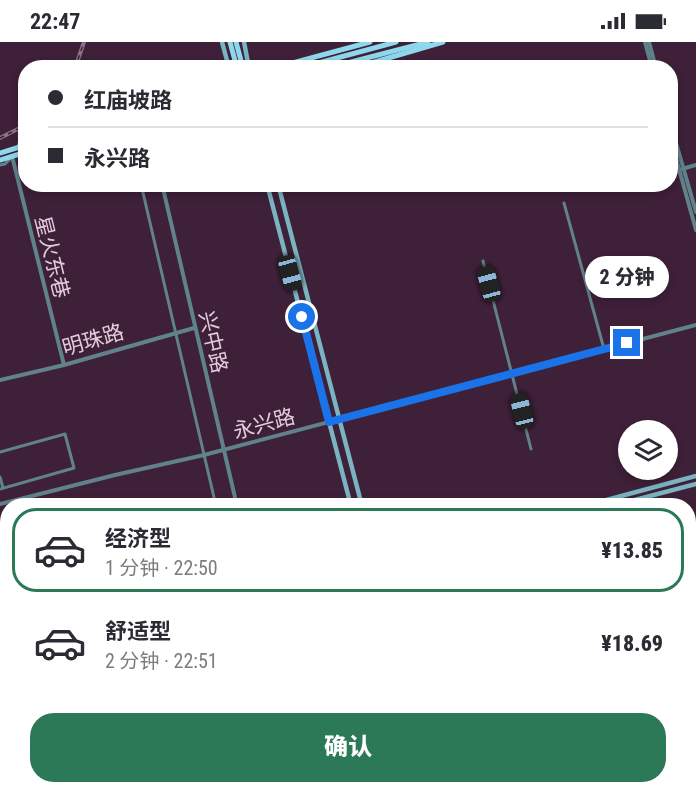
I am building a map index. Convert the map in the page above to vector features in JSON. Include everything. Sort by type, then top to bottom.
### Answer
[{"type":"main road","points":[[222,42],[227,60]]},
{"type":"main road","points":[[230,42],[235,60]]},
{"type":"main road","points":[[236,42],[241,60]]},
{"type":"main road","points":[[244,42],[247,60]]},
{"type":"main road","points":[[304,60],[370,42]]},
{"type":"main road","points":[[330,60],[396,42]]},
{"type":"main road","points":[[359,60],[428,42]]},
{"type":"main road","points":[[380,60],[443,42]]},
{"type":"main road","points":[[400,54],[417,45]]},
{"type":"main road","points":[[0,151],[18,152]]},
{"type":"main road","points":[[0,160],[11,153]]},
{"type":"main road","points":[[269,192],[349,498]]},
{"type":"main road","points":[[280,192],[360,498]]},
{"type":"main road","points":[[614,498],[696,476]]},
{"type":"main road","points":[[643,498],[696,484]]},
{"type":"street","points":[[645,42],[651,60]]},
{"type":"street","points":[[649,42],[652,60]]},
{"type":"street","points":[[0,165],[5,164],[11,153]]},
{"type":"street","name":"星火东巷","points":[[11,153],[18,181]]},
{"type":"street","points":[[678,156],[696,230]]},
{"type":"street","points":[[678,160],[696,212]]},
{"type":"street","points":[[681,169],[696,165]]},
{"type":"street","name":"星火东巷","points":[[21,192],[64,364]]},
{"type":"street","points":[[143,192],[214,498]]},
{"type":"street","name":"兴中路","points":[[164,192],[235,498]]},
{"type":"street","points":[[564,203],[604,349]]},
{"type":"street","points":[[483,261],[531,449]]},
{"type":"street","name":"永兴路","points":[[24,498],[204,455],[696,325]]},
{"type":"street","name":"明珠路","points":[[0,380],[194,328]]},
{"type":"street","points":[[0,452],[65,434],[74,468],[2,489],[0,477]]},
{"type":"railway","points":[[78,60],[84,42]]},
{"type":"railway","points":[[0,138],[18,129]]},
{"type":"route","points":[[302,317],[329,422],[627,343]]}]
